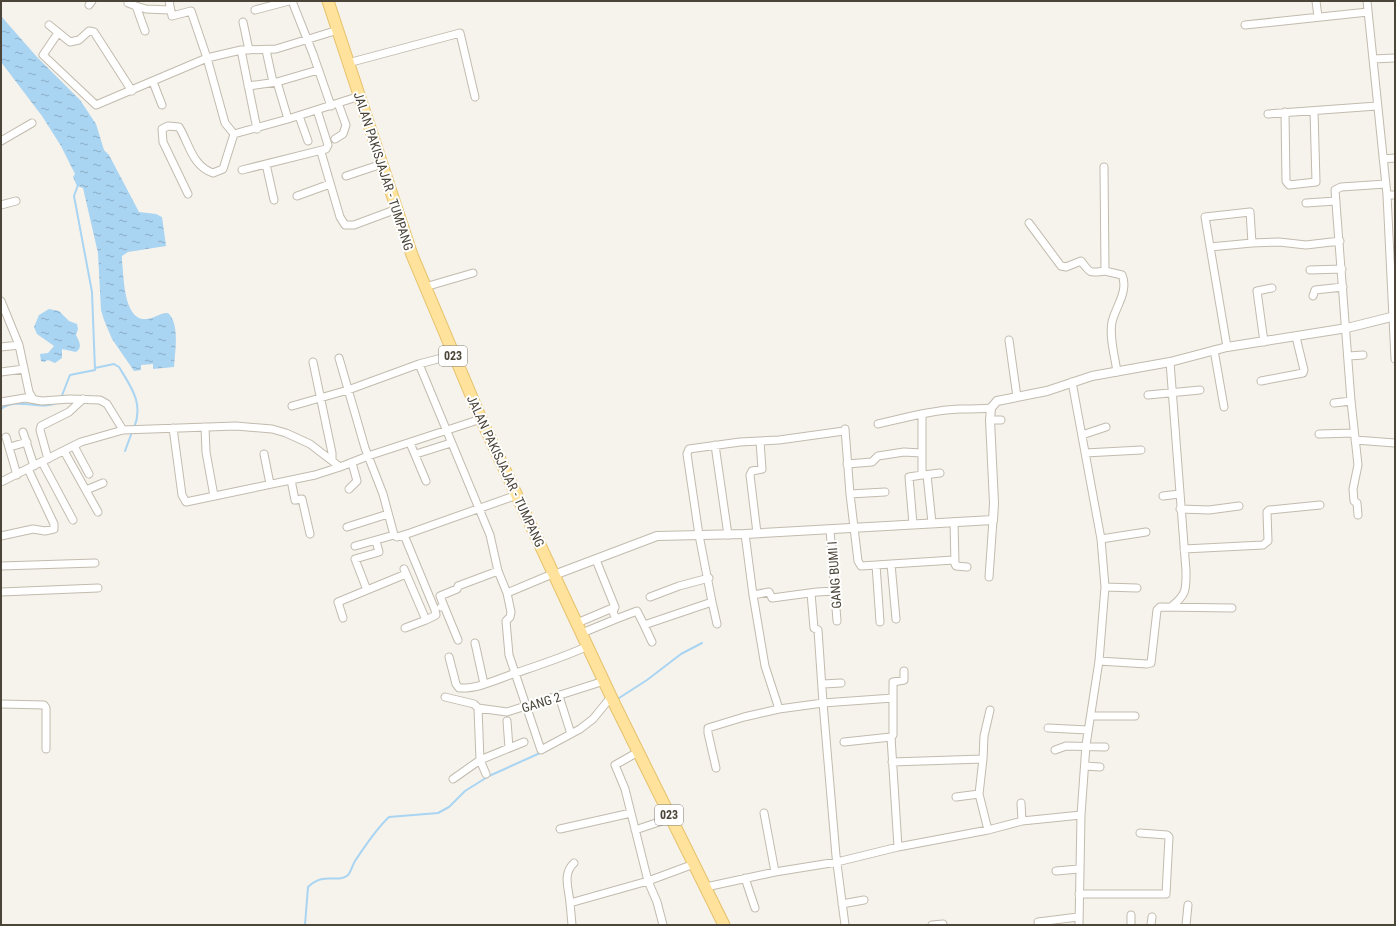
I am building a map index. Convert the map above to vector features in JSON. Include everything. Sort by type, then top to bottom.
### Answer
[{"type":"main road","name":"JALAN PAKISJAJAR - TUMPANG","points":[[328,1],[425,288],[453,355],[481,419],[613,700],[724,925]]},
{"type":"street","points":[[169,1],[172,16],[191,10],[207,58],[225,123],[234,134]]},
{"type":"street","points":[[255,10],[290,1],[318,70],[330,106]]},
{"type":"street","points":[[1316,1],[1318,17]]},
{"type":"street","points":[[1366,1],[1387,195],[1395,359]]},
{"type":"street","points":[[128,3],[146,9],[170,10]]},
{"type":"street","points":[[136,6],[145,31]]},
{"type":"street","points":[[1245,25],[1368,12]]},
{"type":"street","points":[[243,22],[249,50]]},
{"type":"street","points":[[50,24],[58,33],[70,42],[74,42],[89,31],[94,32],[132,91]]},
{"type":"street","points":[[58,33],[42,55],[93,105],[98,105],[207,58],[241,50],[266,50],[284,47],[338,30]]},
{"type":"street","points":[[348,62],[460,33],[475,97]]},
{"type":"street","points":[[241,50],[257,129]]},
{"type":"street","points":[[266,50],[288,120]]},
{"type":"street","points":[[1373,59],[1395,58]]},
{"type":"street","points":[[248,86],[275,82],[318,70]]},
{"type":"street","points":[[153,82],[162,105]]},
{"type":"street","points":[[234,134],[288,120],[360,96]]},
{"type":"street","points":[[335,139],[342,134],[346,125],[338,103]]},
{"type":"street","points":[[1268,114],[1377,106]]},
{"type":"street","points":[[242,170],[320,152],[326,149],[328,145],[317,110]]},
{"type":"street","points":[[1285,112],[1286,181],[1289,185],[1316,182],[1314,111]]},
{"type":"street","points":[[299,116],[308,141]]},
{"type":"street","points":[[1,140],[32,123]]},
{"type":"street","points":[[188,194],[163,142],[162,129],[168,126],[179,127],[195,159],[202,167],[213,173],[223,169],[234,134]]},
{"type":"street","points":[[320,152],[340,217],[345,225],[354,225],[397,208]]},
{"type":"street","points":[[1383,159],[1395,158]]},
{"type":"street","points":[[266,164],[274,200]]},
{"type":"street","points":[[346,176],[382,164]]},
{"type":"street","points":[[1104,167],[1106,271]]},
{"type":"street","points":[[297,196],[330,184]]},
{"type":"street","points":[[1358,515],[1357,503],[1354,501],[1353,489],[1358,465],[1351,401],[1347,328],[1336,201],[1337,188],[1386,184]]},
{"type":"street","points":[[1387,195],[1395,195]]},
{"type":"street","points":[[1,205],[16,201]]},
{"type":"street","points":[[1306,203],[1336,201]]},
{"type":"street","points":[[1227,347],[1205,217],[1221,214],[1250,212],[1252,243]]},
{"type":"street","points":[[1029,223],[1060,266],[1066,267],[1081,261],[1091,273],[1106,271],[1120,274],[1124,278],[1122,298],[1112,323],[1117,372]]},
{"type":"street","points":[[1210,247],[1279,242],[1306,245],[1340,241]]},
{"type":"street","points":[[1310,270],[1342,268]]},
{"type":"street","points":[[425,288],[473,273]]},
{"type":"street","points":[[1313,296],[1315,290],[1343,287]]},
{"type":"street","points":[[1264,342],[1257,291],[1272,288]]},
{"type":"street","points":[[1,301],[3,311],[19,345],[29,392],[33,399]]},
{"type":"street","points":[[878,424],[959,409],[968,410],[991,408],[997,402],[1073,386],[1117,372],[1170,362],[1227,347],[1347,328],[1394,316]]},
{"type":"street","points":[[1261,382],[1304,373],[1296,336]]},
{"type":"street","points":[[1009,340],[1018,397]]},
{"type":"street","points":[[1,347],[19,345]]},
{"type":"street","points":[[1214,350],[1224,406]]},
{"type":"street","points":[[292,406],[348,390],[419,364],[453,355]]},
{"type":"street","points":[[1349,356],[1363,355]]},
{"type":"street","points":[[339,358],[368,456],[383,494],[394,535]]},
{"type":"street","points":[[313,362],[332,453],[332,460]]},
{"type":"street","points":[[1170,362],[1186,589],[1184,595],[1172,606]]},
{"type":"street","points":[[419,364],[451,443],[481,509],[490,535],[498,571],[511,612],[510,617],[506,621],[509,655],[541,750],[571,734],[593,719],[613,700]]},
{"type":"street","points":[[1,372],[24,369]]},
{"type":"street","points":[[1073,386],[1102,539],[1105,587],[1099,661],[1086,745],[1081,815],[1079,925]]},
{"type":"street","points":[[1148,395],[1200,390]]},
{"type":"street","points":[[1,402],[24,398],[42,401],[60,399],[104,401],[123,430]]},
{"type":"street","points":[[73,520],[45,461],[40,430],[41,426],[69,412],[83,399]]},
{"type":"street","points":[[1334,403],[1351,401]]},
{"type":"street","points":[[989,577],[994,503],[990,420],[991,408]]},
{"type":"street","points":[[922,415],[921,453],[932,523]]},
{"type":"street","points":[[173,428],[184,500],[188,502],[291,480],[340,467],[368,456],[447,432],[481,419]]},
{"type":"street","points":[[990,420],[1001,420]]},
{"type":"street","points":[[1,481],[31,468],[90,438],[123,430],[133,431],[236,426],[272,429],[286,433],[310,444],[340,467]]},
{"type":"street","points":[[205,427],[206,452],[214,496]]},
{"type":"street","points":[[1082,435],[1106,427]]},
{"type":"street","points":[[717,624],[709,578],[699,535],[687,451],[692,447],[760,441],[844,430],[859,564],[876,565],[954,560]]},
{"type":"street","points":[[1,536],[33,529],[54,529],[54,524],[31,468],[27,442],[23,432]]},
{"type":"street","points":[[1319,434],[1355,437],[1395,443]]},
{"type":"street","points":[[6,437],[17,474]]},
{"type":"street","points":[[757,534],[750,475],[752,471],[762,469],[760,441]]},
{"type":"street","points":[[10,447],[27,442]]},
{"type":"street","points":[[410,443],[416,454],[426,481]]},
{"type":"street","points":[[416,454],[451,443]]},
{"type":"street","points":[[715,445],[728,534]]},
{"type":"street","points":[[74,446],[89,474]]},
{"type":"street","points":[[1085,453],[1141,450]]},
{"type":"street","points":[[64,451],[98,512]]},
{"type":"street","points":[[847,464],[872,462],[878,456],[904,452],[921,453]]},
{"type":"street","points":[[264,454],[270,484]]},
{"type":"street","points":[[349,489],[357,481],[352,463]]},
{"type":"street","points":[[913,524],[909,477],[940,473]]},
{"type":"street","points":[[291,480],[295,500],[302,500],[310,534]]},
{"type":"street","points":[[86,490],[103,483]]},
{"type":"street","points":[[850,494],[885,492]]},
{"type":"street","points":[[1164,496],[1179,494]]},
{"type":"street","points":[[355,546],[394,535],[404,535],[517,495]]},
{"type":"street","points":[[1184,549],[1263,545],[1268,541],[1267,512],[1269,510],[1320,505]]},
{"type":"street","points":[[1180,510],[1209,510],[1239,506]]},
{"type":"street","points":[[347,527],[388,514]]},
{"type":"street","points":[[506,593],[550,575],[554,575],[596,560],[657,536],[757,534],[993,520]]},
{"type":"street","points":[[954,522],[954,560],[956,566],[967,567]]},
{"type":"street","name":"GANG BUMI I","points":[[830,530],[837,621]]},
{"type":"street","points":[[1102,539],[1146,532]]},
{"type":"street","points":[[746,534],[753,595],[767,672],[779,709]]},
{"type":"street","points":[[404,535],[437,615],[405,628]]},
{"type":"street","points":[[367,590],[355,559],[379,552],[376,540]]},
{"type":"street","points":[[596,560],[615,607],[613,612],[616,619]]},
{"type":"street","points":[[1,566],[95,563]]},
{"type":"street","points":[[891,564],[896,619]]},
{"type":"street","points":[[876,565],[880,622]]},
{"type":"street","points":[[458,640],[440,596],[457,588],[458,586],[498,571]]},
{"type":"street","points":[[343,618],[338,602],[405,572],[426,620]]},
{"type":"street","points":[[650,597],[679,586],[709,578]]},
{"type":"street","points":[[1105,587],[1137,588]]},
{"type":"street","points":[[1,592],[98,588]]},
{"type":"street","points":[[753,595],[769,592],[772,598],[811,593],[835,592]]},
{"type":"street","points":[[811,593],[814,628],[818,630],[837,862],[846,925]]},
{"type":"street","points":[[644,625],[712,602]]},
{"type":"street","points":[[435,610],[444,606]]},
{"type":"street","points":[[579,628],[615,607]]},
{"type":"street","points":[[1099,661],[1151,663],[1157,610],[1160,607],[1232,608]]},
{"type":"street","points":[[579,628],[616,619],[637,610],[652,642]]},
{"type":"street","points":[[475,643],[484,684]]},
{"type":"street","points":[[449,657],[456,684],[459,688],[484,684],[515,674],[565,657],[588,646]]},
{"type":"street","points":[[898,847],[891,737],[893,682],[904,680],[904,671]]},
{"type":"street","name":"GANG 2","points":[[445,697],[474,704],[478,708],[502,712],[526,707],[604,681]]},
{"type":"street","points":[[822,684],[842,683]]},
{"type":"street","points":[[559,696],[571,734]]},
{"type":"street","points":[[716,768],[708,728],[744,717],[779,709],[823,703],[893,698]]},
{"type":"street","points":[[1,704],[44,705],[46,708],[46,749]]},
{"type":"street","points":[[478,708],[480,760],[486,774]]},
{"type":"street","points":[[988,830],[980,794],[984,736],[990,710]]},
{"type":"street","points":[[1091,716],[1135,716]]},
{"type":"street","points":[[507,721],[509,748]]},
{"type":"street","points":[[1048,728],[1088,730]]},
{"type":"street","points":[[844,742],[891,737]]},
{"type":"street","points":[[453,779],[480,760],[524,742]]},
{"type":"street","points":[[1055,750],[1064,746],[1086,745],[1105,747]]},
{"type":"street","points":[[638,752],[615,764],[631,813],[648,881],[657,902],[663,925]]},
{"type":"street","points":[[892,762],[983,759]]},
{"type":"street","points":[[1085,766],[1100,767]]},
{"type":"street","points":[[956,797],[980,794]]},
{"type":"street","points":[[1021,803],[1022,821]]},
{"type":"street","points":[[560,829],[631,813]]},
{"type":"street","points":[[764,813],[775,872]]},
{"type":"street","points":[[706,887],[775,872],[837,862],[898,847],[988,830],[1022,821],[1081,815]]},
{"type":"street","points":[[635,830],[671,818]]},
{"type":"street","points":[[1079,894],[1166,894],[1168,892],[1168,837],[1167,835],[1140,833]]},
{"type":"street","points":[[572,925],[567,876],[568,871],[574,863]]},
{"type":"street","points":[[570,902],[648,881],[694,864]]},
{"type":"street","points":[[1056,871],[1079,869]]},
{"type":"street","points":[[745,878],[755,908]]},
{"type":"street","points":[[842,904],[864,900]]},
{"type":"street","points":[[1186,925],[1188,905]]},
{"type":"street","points":[[1131,915],[1131,925]]},
{"type":"street","points":[[1038,922],[1078,917]]},
{"type":"street","points":[[1151,925],[1152,917]]},
{"type":"street","points":[[932,925],[943,924]]},
{"type":"water","points":[[1,16],[37,57],[80,100],[96,124],[104,150],[109,155],[139,212],[156,214],[162,217],[166,246],[128,252],[122,256],[124,287],[129,306],[133,313],[139,318],[147,319],[168,313],[172,318],[176,338],[174,367],[153,369],[153,364],[141,365],[141,370],[134,371],[112,339],[101,310],[98,253],[83,188],[77,186],[73,177],[75,174],[61,146],[42,116],[1,62]]},
{"type":"water","points":[[49,309],[59,311],[69,321],[77,324],[78,329],[76,335],[80,344],[76,352],[62,349],[62,358],[55,363],[48,360],[44,362],[41,361],[40,354],[48,353],[54,346],[37,334],[34,327],[39,315]]},
{"type":"waterway","points":[[61,398],[70,375],[95,370],[92,292],[74,196],[78,185]]},
{"type":"waterway","points":[[95,368],[114,364],[119,367],[132,388],[137,403],[138,411],[134,428]]},
{"type":"waterway","points":[[1,409],[8,405],[15,404],[52,405],[59,402]]},
{"type":"waterway","points":[[125,451],[132,432]]},
{"type":"waterway","points":[[616,700],[647,680],[681,654],[702,643]]},
{"type":"waterway","points":[[305,925],[308,887],[314,882],[320,880],[340,878],[348,875],[355,861],[367,844],[389,817],[438,813],[449,807],[465,791],[489,776],[540,753]]}]
